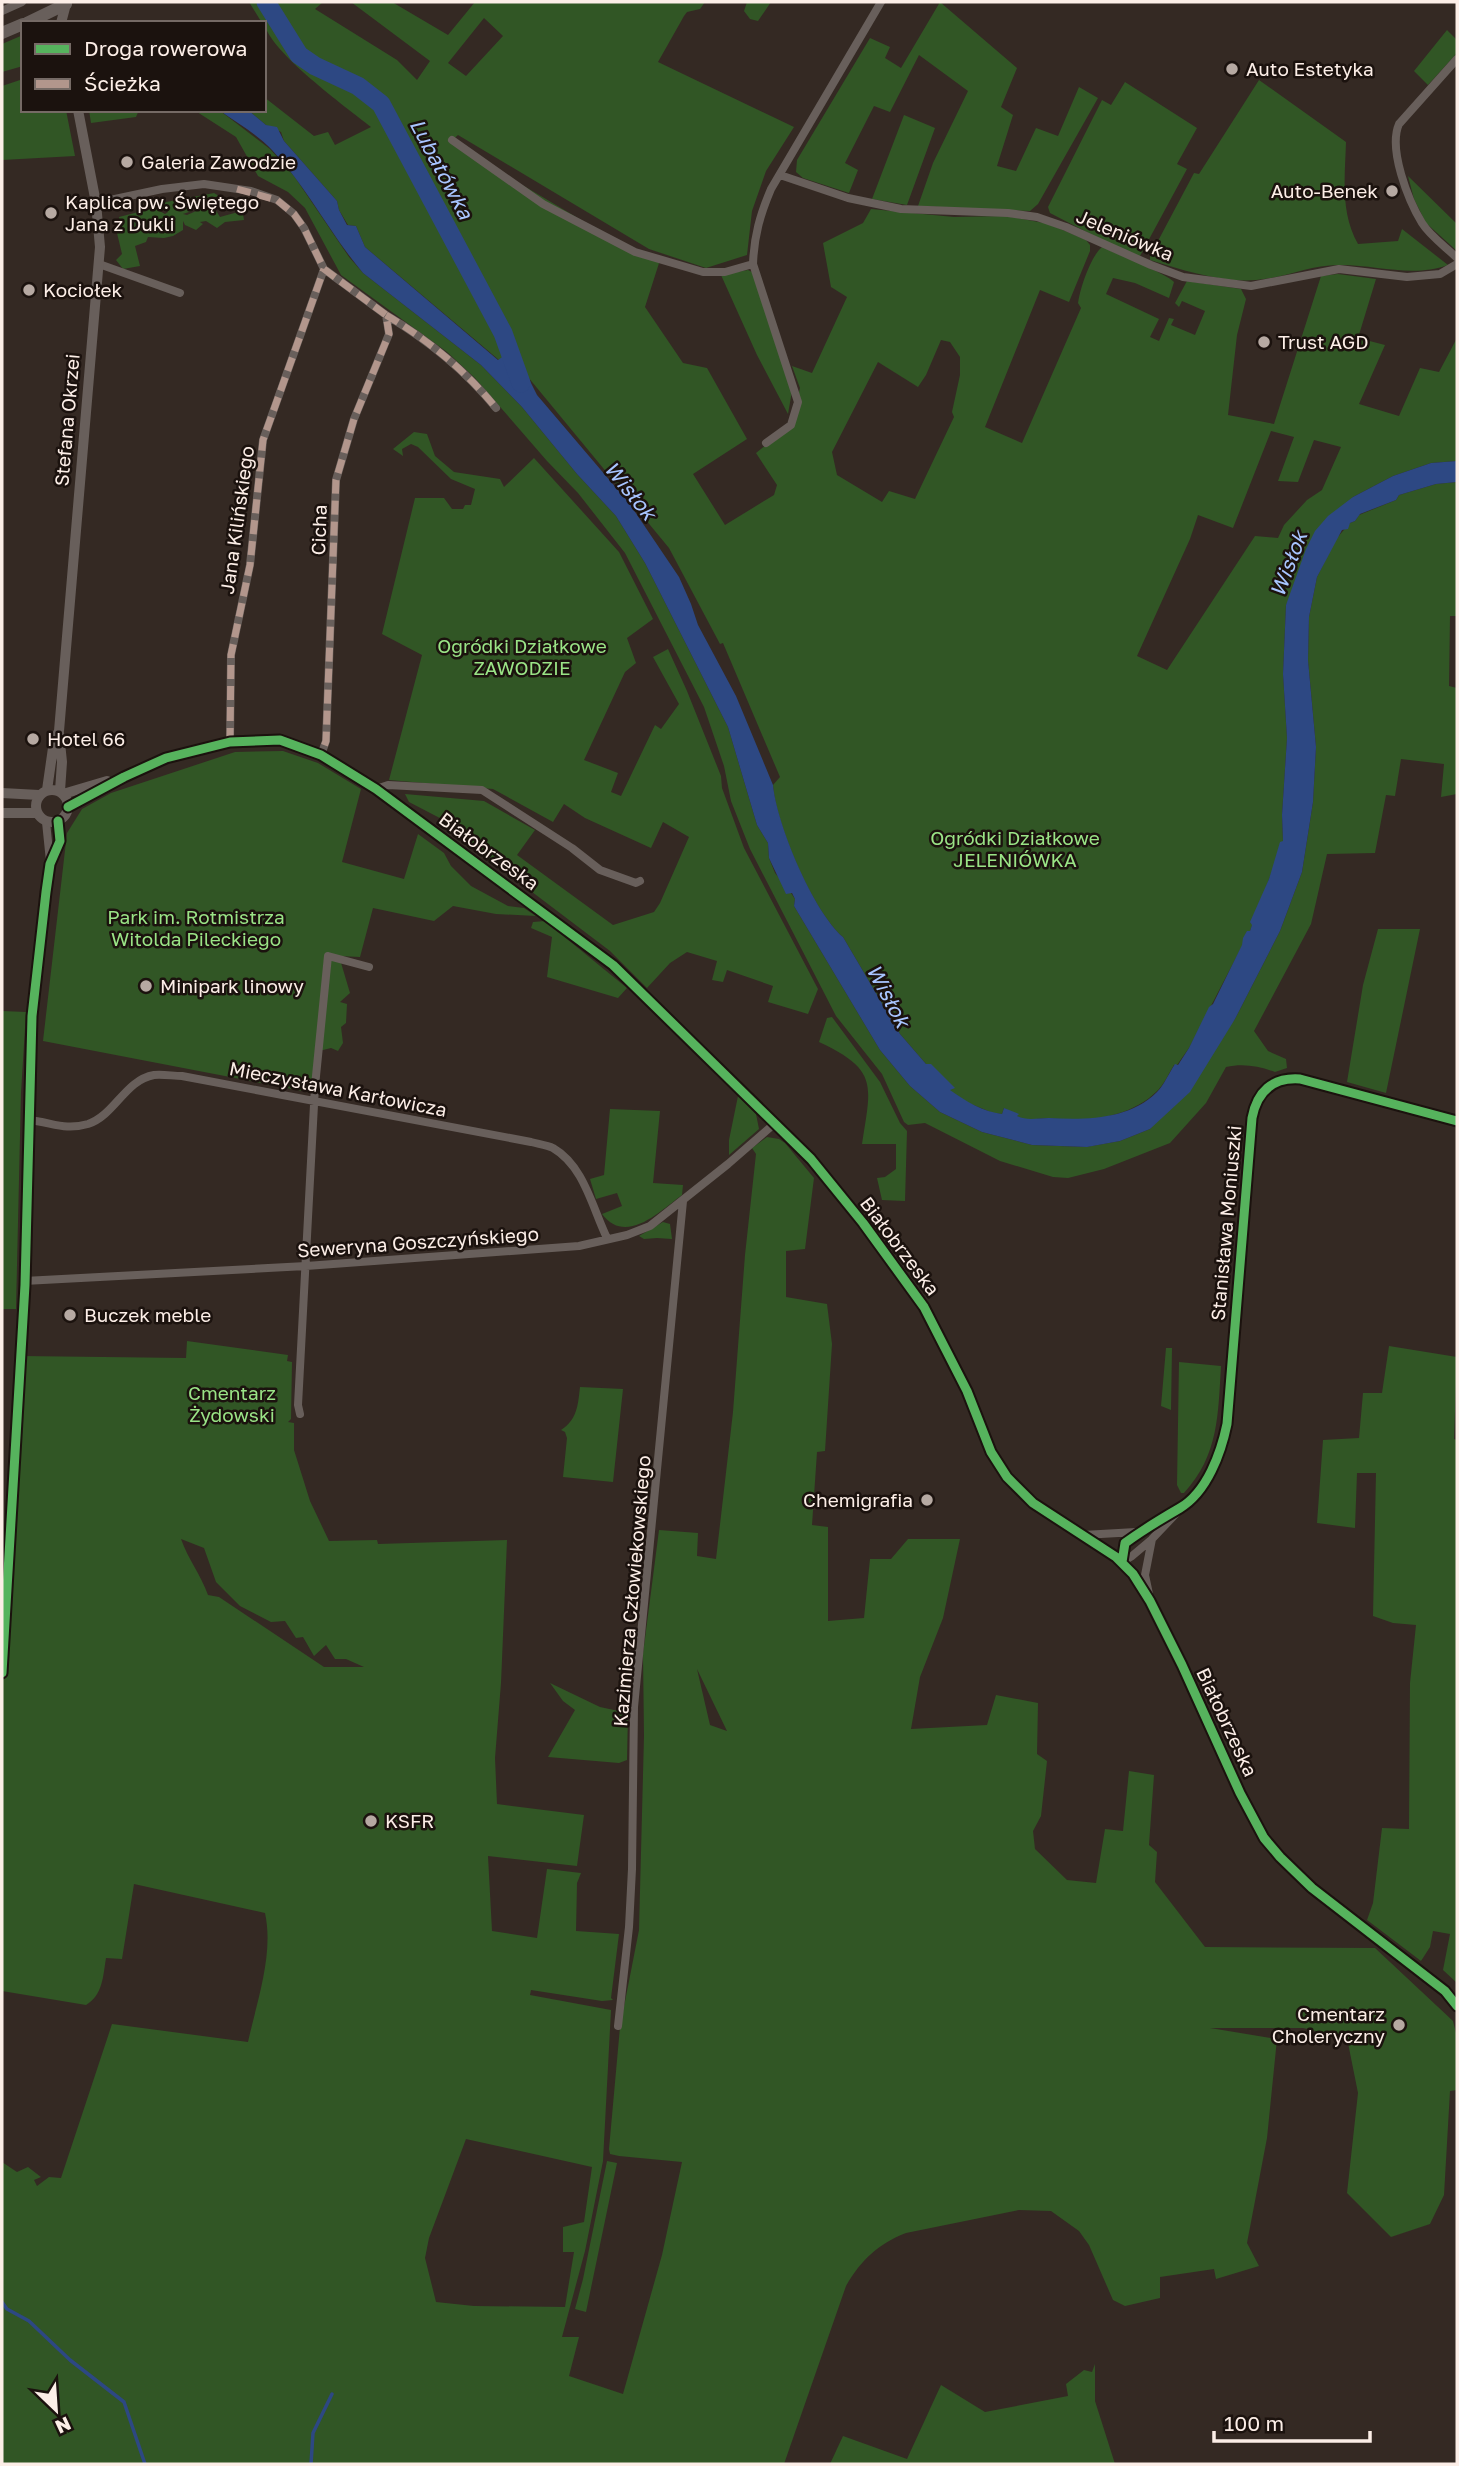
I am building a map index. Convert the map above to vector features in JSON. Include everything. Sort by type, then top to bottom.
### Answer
[{"type":"main road","points":[[27,21],[47,2]]},
{"type":"main road","points":[[31,21],[68,3]]},
{"type":"main road","points":[[2,33],[21,25]]},
{"type":"street","points":[[2,11],[22,2]]},
{"type":"street","points":[[766,443],[791,425],[798,402],[753,264],[758,219],[771,189],[881,2]]},
{"type":"street","points":[[62,21],[68,3]]},
{"type":"street","points":[[44,16],[58,21]]},
{"type":"street","points":[[1457,59],[1399,124],[1395,134],[1395,150],[1412,202],[1423,225],[1457,258]]},
{"type":"street","name":"Stefana Okrzei","points":[[62,793],[59,731],[99,264],[96,203],[78,112]]},
{"type":"street","points":[[453,140],[543,204],[635,252],[703,272],[725,272],[753,264]]},
{"type":"street","name":"Jeleniówka","points":[[780,175],[848,198],[901,209],[1008,213],[1037,217],[1184,277],[1251,286],[1339,269],[1407,277],[1440,274],[1457,264]]},
{"type":"street","points":[[96,203],[190,185],[251,191],[276,200],[294,214],[304,228],[324,269],[386,315],[421,336],[477,384],[496,408]]},
{"type":"street","points":[[99,264],[180,293]]},
{"type":"street","name":"Jana Kilińskiego","points":[[230,742],[232,655],[250,565],[263,440],[324,269]]},
{"type":"street","name":"Cicha","points":[[321,755],[326,728],[336,480],[354,419],[389,334],[386,315]]},
{"type":"street","name":"Stefana Okrzei","points":[[43,793],[54,741],[59,731]]},
{"type":"street","name":"Białobrzeska","points":[[68,807],[124,776],[166,758],[230,742],[280,740],[321,755],[376,789],[613,965],[700,1048],[811,1160],[828,1181],[924,1307],[967,1391],[991,1452],[1007,1477],[1032,1503],[1122,1562],[1133,1574],[1150,1601],[1240,1793],[1264,1838],[1288,1867],[1312,1888],[1428,1977],[1445,1991],[1457,2006]]},
{"type":"street","points":[[61,770],[69,780],[83,788]]},
{"type":"street","name":"Białobrzeska","points":[[62,793],[124,776]]},
{"type":"street","name":"Białobrzeska","points":[[376,789],[388,785],[482,790],[572,848],[600,870],[627,881],[640,881]]},
{"type":"street","points":[[2,793],[62,793],[68,807],[64,818],[52,822],[37,813],[2,813]]},
{"type":"street","points":[[37,813],[35,804],[43,793]]},
{"type":"street","points":[[2,1673],[24,1281],[32,1016],[50,864],[52,822]]},
{"type":"street","points":[[300,1414],[298,1405],[315,1100],[328,956],[369,967]]},
{"type":"street","name":"Mieczysława Karłowicza","points":[[28,1120],[64,1128],[91,1123],[116,1105],[136,1082],[155,1075],[182,1076],[552,1147],[573,1164],[582,1178],[607,1238]]},
{"type":"street","name":"Stanisława Moniuszki","points":[[1122,1562],[1139,1552],[1205,1483],[1219,1455],[1225,1432],[1252,1118],[1260,1096],[1277,1081],[1300,1079],[1457,1121]]},
{"type":"street","name":"Seweryna Goszczyńskiego","points":[[24,1281],[306,1266],[579,1246],[627,1235],[650,1226],[774,1124]]},
{"type":"street","name":"Kazimierza Człowiekowskiego","points":[[618,2026],[629,1927],[632,1869],[634,1707],[683,1201]]},
{"type":"street","points":[[1122,1562],[1125,1543],[1181,1508]]},
{"type":"street","points":[[1083,1535],[1139,1532]]},
{"type":"street","points":[[1150,1601],[1145,1575],[1152,1539]]},
{"type":"green space","name":"Ogródki Działkowe JELENIÓWKA","points":[[249,2],[323,2],[315,9],[397,60],[417,80],[430,61],[351,2],[392,2],[448,35],[475,2],[705,2],[700,9],[687,12],[658,62],[794,127],[766,171],[752,211],[747,255],[706,268],[649,249],[458,135],[450,142],[635,252],[660,260],[645,307],[683,363],[707,368],[747,439],[693,474],[725,525],[774,495],[777,485],[756,453],[791,425],[800,388],[792,366],[812,373],[847,297],[831,287],[823,243],[863,223],[871,209],[954,217],[1006,216],[1049,224],[1086,240],[1090,245],[1069,302],[1040,290],[985,427],[1022,443],[1081,308],[1078,303],[1087,273],[1102,247],[1174,282],[1169,298],[1135,283],[1113,278],[1106,294],[1159,319],[1150,337],[1159,341],[1169,318],[1174,319],[1171,325],[1195,335],[1205,311],[1182,301],[1179,307],[1175,303],[1187,281],[1241,289],[1246,299],[1237,335],[1228,415],[1274,424],[1321,276],[1338,274],[1376,279],[1358,338],[1385,345],[1359,404],[1399,416],[1420,368],[1439,372],[1457,338],[1457,461],[1431,463],[1393,476],[1353,497],[1286,605],[1283,674],[1287,738],[1283,841],[1250,931],[1189,1048],[1148,1099],[1118,1114],[1085,1120],[1025,1121],[1004,1108],[1002,1114],[993,1113],[966,1102],[949,1090],[900,1034],[843,937],[808,888],[781,822],[773,785],[780,777],[723,643],[720,644],[669,548],[509,354],[499,360],[365,247],[356,226],[348,225],[337,201],[284,141],[281,132],[266,125],[250,112],[266,112],[266,99],[314,136],[328,132],[335,145],[371,127],[294,63],[269,35],[266,21],[261,21]],"holes":[[[484,18],[503,36],[466,76],[448,63]],[[941,340],[950,342],[960,357],[960,375],[952,412],[954,417],[915,499],[889,491],[882,502],[837,475],[832,452],[878,362],[918,387]],[[1271,431],[1294,437],[1278,481],[1298,482],[1314,440],[1341,447],[1322,490],[1307,500],[1284,525],[1278,538],[1255,536],[1167,670],[1137,656],[1190,539],[1198,515],[1233,528]]]},
{"type":"green space","points":[[747,2],[771,2],[758,21],[750,19],[744,11]]},
{"type":"green space","points":[[940,2],[1017,68],[1001,107],[1013,115],[997,166],[1016,171],[1036,128],[1058,136],[1079,87],[1098,98],[1038,204],[1030,211],[918,206],[933,163],[968,91],[919,55],[890,112],[874,106],[845,163],[858,170],[849,193],[803,178],[796,172],[797,160],[870,38],[890,47],[885,58],[901,68]]},
{"type":"green space","points":[[1447,30],[1457,40],[1457,53],[1428,85],[1414,71]]},
{"type":"green space","points":[[21,36],[21,67],[2,72],[2,44]]},
{"type":"green space","points":[[21,80],[21,112],[66,112],[75,156],[2,160],[2,86]]},
{"type":"green space","points":[[1259,80],[1346,142],[1346,207],[1358,244],[1398,241],[1402,229],[1448,265],[1408,271],[1330,265],[1267,279],[1229,280],[1150,260],[1194,173],[1199,174]]},
{"type":"green space","points":[[1125,82],[1197,128],[1177,164],[1187,169],[1140,256],[1127,253],[1050,213],[1048,207],[1102,100],[1111,105]]},
{"type":"green space","points":[[89,112],[138,112],[136,117],[91,123]]},
{"type":"green space","points":[[197,112],[222,112],[270,149],[294,176],[349,257],[363,273],[481,365],[522,407],[577,474],[616,516],[645,563],[728,727],[757,825],[768,843],[769,858],[775,873],[795,899],[794,906],[880,1050],[910,1086],[940,1112],[982,1132],[1032,1145],[1086,1147],[1120,1141],[1150,1129],[1235,1019],[1280,931],[1302,872],[1313,802],[1316,747],[1308,660],[1309,617],[1317,577],[1336,539],[1359,515],[1396,500],[1399,495],[1436,484],[1457,482],[1457,616],[1450,616],[1449,686],[1457,688],[1457,794],[1441,797],[1444,764],[1401,759],[1395,796],[1386,795],[1375,853],[1327,854],[1311,924],[1254,1031],[1268,1051],[1286,1059],[1287,1068],[1275,1072],[1251,1066],[1226,1067],[1206,1103],[1170,1143],[1104,1169],[1068,1178],[1053,1177],[1000,1161],[925,1123],[908,1125],[904,1122],[882,1074],[836,1016],[750,849],[731,801],[724,766],[704,707],[625,553],[578,493],[475,378],[447,352],[341,275],[305,208],[288,192],[258,176],[236,137]]},
{"type":"green space","points":[[904,115],[935,128],[907,205],[872,199]]},
{"type":"green space","points":[[1408,176],[1457,224],[1457,251],[1426,223],[1414,199]]},
{"type":"green space","points":[[214,193],[219,196],[191,203],[192,211],[183,214],[187,215],[212,204],[220,217],[238,212],[239,205],[247,207],[243,214],[244,220],[225,222],[217,228],[206,221],[200,222],[203,224],[196,230],[185,225],[183,221],[183,230],[173,236],[148,237],[146,242],[135,246],[140,266],[123,269],[116,260],[122,254],[117,233],[120,227],[119,217],[154,208],[165,214],[168,212],[161,203]]},
{"type":"green space","points":[[748,270],[752,272],[792,391],[788,414],[757,355],[721,275]]},
{"type":"green space","name":"Ogródki Działkowe ZAWODZIE","points":[[414,432],[427,434],[435,456],[454,472],[500,479],[504,487],[534,458],[619,552],[653,619],[627,638],[636,663],[625,672],[584,760],[618,773],[611,792],[621,796],[655,725],[661,729],[679,704],[653,657],[668,649],[721,776],[722,788],[744,848],[818,989],[808,1014],[768,1002],[773,986],[727,970],[723,982],[712,980],[717,961],[687,952],[670,963],[647,988],[610,951],[461,838],[457,827],[409,802],[405,794],[484,801],[535,830],[517,855],[613,925],[654,912],[660,903],[689,837],[663,822],[651,848],[585,818],[564,804],[553,822],[493,789],[389,780],[422,655],[382,634],[415,498],[444,498],[452,509],[463,509],[465,505],[471,505],[475,489],[451,479],[418,447],[411,444],[402,449],[403,456],[393,449]]},
{"type":"green space","name":"Park im. Rotmistrza Witolda Pileckiego","points":[[283,751],[318,763],[361,789],[342,862],[404,879],[418,834],[444,853],[451,866],[471,886],[508,906],[524,908],[536,916],[496,914],[453,906],[434,921],[373,908],[360,957],[339,956],[350,993],[340,1002],[347,1004],[346,1023],[341,1027],[343,1043],[338,1051],[331,1048],[319,1051],[313,1093],[43,1041],[67,833],[82,809],[111,793],[235,752]]},
{"type":"green space","points":[[545,921],[627,988],[618,998],[547,977],[552,937],[531,928],[533,922]]},
{"type":"green space","points":[[1378,929],[1420,929],[1386,1093],[1347,1082],[1363,985]]},
{"type":"green space","points":[[2,1011],[26,1012],[21,1093],[16,1309],[2,1309]]},
{"type":"green space","points":[[832,1017],[880,1082],[900,1123],[907,1131],[905,1201],[882,1200],[877,1178],[885,1177],[896,1169],[896,1144],[862,1144],[868,1093],[861,1071],[852,1061],[819,1042],[827,1018]]},
{"type":"green space","points":[[738,1096],[756,1114],[759,1129],[729,1155],[729,1140]]},
{"type":"green space","points":[[610,1109],[660,1111],[653,1183],[683,1185],[682,1195],[653,1216],[632,1226],[622,1227],[611,1223],[602,1214],[622,1206],[617,1193],[596,1199],[590,1179],[604,1175]]},
{"type":"green space","name":"Cmentarz Żydowski","points":[[767,1137],[779,1139],[814,1178],[805,1249],[786,1251],[786,1297],[827,1304],[832,1344],[825,1451],[817,1452],[812,1525],[828,1527],[828,1621],[864,1618],[870,1559],[891,1559],[908,1539],[960,1539],[943,1618],[920,1677],[911,1729],[987,1725],[996,1695],[1038,1703],[1037,1754],[1047,1761],[1041,1816],[1033,1831],[1035,1849],[1067,1880],[1096,1883],[1105,1829],[1123,1831],[1129,1771],[1154,1775],[1149,1845],[1157,1852],[1155,1882],[1205,1947],[1375,1948],[1453,2021],[1457,2037],[1457,2090],[1450,2091],[1444,2195],[1430,2224],[1391,2237],[1347,2193],[1358,2093],[1347,2038],[1303,2028],[1210,2028],[1277,2039],[1267,2138],[1247,2243],[1259,2266],[1216,2279],[1214,2269],[1160,2277],[1160,2298],[1125,2306],[1113,2300],[1089,2245],[1079,2231],[1051,2211],[1019,2210],[906,2233],[871,2254],[846,2286],[784,2464],[2,2464],[2,2162],[17,2172],[28,2167],[41,2177],[34,2180],[37,2186],[49,2177],[61,2178],[112,2024],[248,2042],[263,1978],[267,1945],[265,1913],[134,1884],[122,1959],[106,1958],[101,1984],[92,2001],[86,2005],[2,1991],[2,1673],[21,1356],[186,1358],[187,1341],[288,1355],[287,1361],[292,1362],[291,1419],[288,1422],[294,1423],[294,1450],[310,1501],[329,1541],[377,1540],[378,1544],[507,1540],[495,1758],[497,1804],[584,1815],[577,1866],[488,1856],[492,1931],[537,1938],[547,1869],[581,1873],[577,1883],[576,1931],[619,1934],[611,1998],[613,2000],[602,2001],[531,1990],[530,1995],[611,2010],[603,2161],[585,2251],[562,2337],[579,2337],[569,2376],[623,2394],[662,2255],[682,2162],[619,2156],[610,2154],[609,2149],[620,2027],[639,1930],[644,1736],[643,1654],[659,1530],[698,1533],[697,1556],[716,1559],[733,1412],[756,1154],[752,1148]],"holes":[[[181,1539],[204,1548],[216,1582],[240,1606],[271,1622],[285,1621],[296,1638],[303,1637],[314,1656],[326,1645],[335,1659],[346,1659],[364,1667],[324,1667],[219,1597],[208,1595]],[[697,1669],[727,1731],[710,1725]],[[466,2139],[592,2167],[584,2222],[563,2227],[563,2252],[574,2252],[565,2307],[474,2306],[436,2302],[425,2258],[429,2238]]]},
{"type":"green space","points":[[663,1222],[670,1224],[672,1239],[644,1239],[639,1236]]},
{"type":"green space","points":[[1389,1346],[1457,1357],[1454,1439],[1457,1440],[1457,1983],[1443,1970],[1450,1934],[1433,1931],[1430,1947],[1421,1961],[1367,1920],[1373,1903],[1382,1828],[1409,1829],[1410,1683],[1416,1625],[1393,1623],[1373,1616],[1376,1473],[1357,1473],[1355,1528],[1317,1523],[1323,1440],[1359,1438],[1363,1393],[1382,1393]]},
{"type":"green space","points":[[1166,1348],[1172,1348],[1171,1410],[1161,1406]]},
{"type":"green space","points":[[1179,1362],[1221,1366],[1217,1417],[1210,1449],[1196,1479],[1184,1493],[1181,1493],[1177,1485]]},
{"type":"green space","points":[[580,1387],[623,1389],[613,1482],[563,1477],[567,1438],[561,1430],[574,1417]]},
{"type":"green space","points":[[550,1683],[600,1707],[628,1713],[627,1760],[619,1763],[548,1757],[575,1710],[563,1701]]},
{"type":"green space","points":[[607,2161],[617,2163],[586,2312],[575,2309]]},
{"type":"green space","points":[[1095,2364],[1095,2401],[1115,2464],[830,2464],[843,2436],[907,2459],[941,2385],[985,2412],[1068,2396],[1066,2384],[1084,2370],[1092,2372]]},
{"type":"water","points":[[222,112],[250,112],[266,125],[277,127],[284,141],[337,201],[347,225],[356,226],[365,247],[498,360],[508,353],[527,375],[537,395],[629,503],[679,577],[698,625],[736,696],[773,785],[789,844],[820,908],[843,937],[900,1034],[926,1064],[931,1064],[955,1088],[950,1090],[988,1111],[1002,1114],[1004,1108],[1029,1119],[1077,1119],[1120,1113],[1146,1101],[1157,1092],[1175,1064],[1178,1065],[1213,1004],[1243,938],[1247,931],[1250,931],[1250,922],[1269,879],[1280,842],[1283,841],[1287,738],[1283,674],[1286,605],[1306,549],[1315,531],[1328,516],[1353,497],[1393,476],[1431,463],[1457,461],[1457,482],[1436,484],[1399,495],[1396,500],[1360,514],[1350,523],[1348,529],[1342,530],[1317,577],[1309,617],[1308,660],[1316,747],[1313,802],[1302,872],[1280,931],[1235,1019],[1190,1092],[1150,1129],[1120,1141],[1087,1147],[1032,1145],[982,1132],[940,1112],[910,1086],[880,1050],[794,906],[792,893],[786,894],[769,858],[768,843],[757,825],[728,727],[645,563],[616,516],[577,474],[522,407],[481,365],[363,273],[285,164],[253,134]]},
{"type":"waterway","name":"Lubatówka","points":[[266,2],[299,55],[315,66],[358,86],[381,104],[503,333],[521,383]]},
{"type":"waterway","points":[[2,2302],[7,2309],[29,2321],[70,2360],[124,2402],[145,2464]]},
{"type":"waterway","points":[[311,2464],[313,2433],[332,2394]]},
{"type":"marked path","points":[[237,189],[277,200],[294,214],[324,269],[386,315],[389,334],[354,419],[336,480],[326,741],[321,755]]},
{"type":"marked path","points":[[230,742],[231,655],[250,565],[263,440],[324,269]]},
{"type":"marked path","points":[[386,315],[445,357],[472,381],[496,408]]},
{"type":"cycle path","points":[[68,807],[166,758],[230,742],[280,740],[321,755],[376,789],[613,965],[811,1159],[863,1223],[924,1307],[967,1391],[991,1452],[1007,1477],[1033,1503],[1116,1557],[1133,1574],[1150,1601],[1182,1665],[1240,1793],[1264,1838],[1312,1888],[1445,1991],[1457,2006]]},
{"type":"cycle path","points":[[2,1673],[25,1285],[32,1016],[50,864],[60,841],[58,821]]},
{"type":"cycle path","points":[[1122,1562],[1125,1543],[1180,1508],[1198,1492],[1221,1447],[1227,1424],[1252,1118],[1262,1094],[1267,1088],[1281,1081],[1300,1079],[1457,1121]]},
{"type":"place","name":"Auto Estetyka","points":[[1232,69]]},
{"type":"place","name":"Galeria Zawodzie","points":[[127,162]]},
{"type":"place","name":"Auto-Benek","points":[[1392,191]]},
{"type":"place","name":"Kaplica pw. Świętego Jana z Dukli","points":[[51,213]]},
{"type":"place","name":"Kociołek","points":[[29,290]]},
{"type":"place","name":"Trust AGD","points":[[1264,342]]},
{"type":"place","name":"Hotel 66","points":[[33,739]]},
{"type":"place","name":"Minipark linowy","points":[[146,986]]},
{"type":"place","name":"Buczek meble","points":[[70,1315]]},
{"type":"place","name":"Chemigrafia","points":[[927,1500]]},
{"type":"place","name":"KSFR","points":[[371,1821]]},
{"type":"place","name":"Cmentarz Choleryczny","points":[[1399,2025]]},
{"type":"water label","name":"Wisłok","points":[[630,491]]},
{"type":"water label","name":"Wisłok","points":[[1289,564]]},
{"type":"water label","name":"Wisłok","points":[[888,996]]}]
